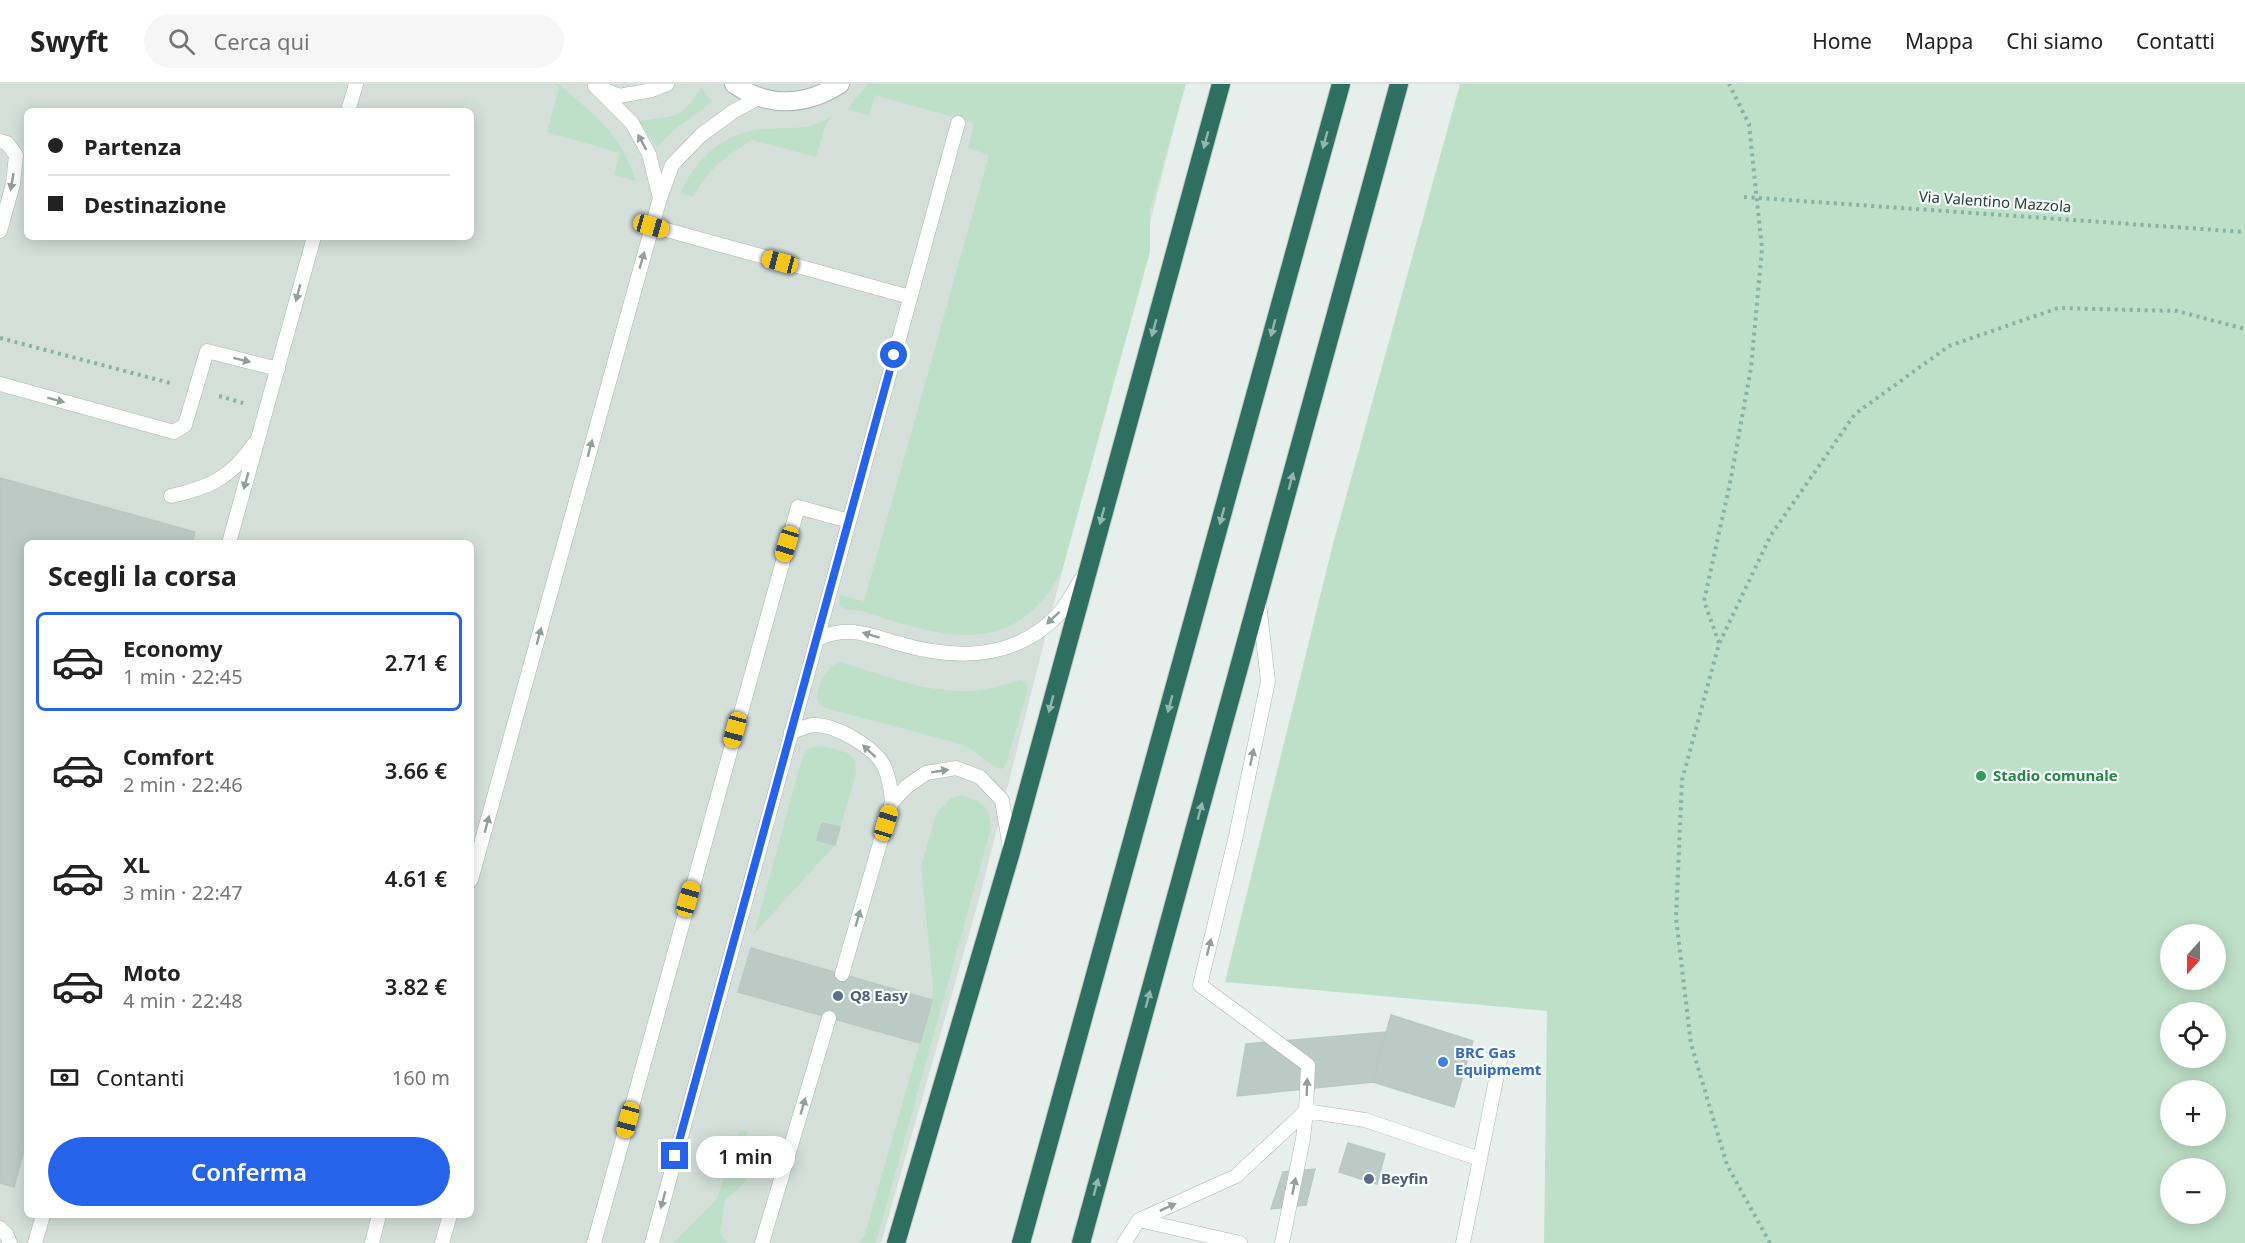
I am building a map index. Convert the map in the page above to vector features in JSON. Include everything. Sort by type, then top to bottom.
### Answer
[{"type":"highway","points":[[1021,1243],[1341,84]]},
{"type":"highway","points":[[1081,1243],[1399,84]]},
{"type":"highway","points":[[896,1243],[1011,852],[1218,89]]},
{"type":"street","points":[[734,84],[760,97],[784,103],[816,97],[840,84]]},
{"type":"lane","points":[[349,108],[356,84]]},
{"type":"lane","points":[[594,85],[619,96],[652,90],[667,84]]},
{"type":"lane","points":[[594,85],[632,123],[649,154],[660,198]]},
{"type":"lane","points":[[474,869],[651,226],[672,165],[701,135],[734,111],[760,97]]},
{"type":"lane","points":[[652,1243],[958,123]]},
{"type":"lane","points":[[0,141],[7,143],[16,155],[13,184],[0,231]]},
{"type":"lane","points":[[651,226],[910,297]]},
{"type":"lane","points":[[230,540],[313,240]]},
{"type":"lane","points":[[0,384],[174,432],[185,425],[207,351],[278,369]]},
{"type":"lane","points":[[171,496],[197,490],[224,478],[246,456],[260,434]]},
{"type":"lane","points":[[594,1243],[798,507],[849,521]]},
{"type":"lane","points":[[817,639],[832,632],[858,631],[924,651],[976,655],[1020,644],[1057,616],[1087,571]]},
{"type":"lane","points":[[1259,598],[1268,681],[1236,836],[1200,984],[1308,1065],[1303,1139],[1282,1243]]},
{"type":"lane","points":[[791,732],[814,725],[837,731],[866,746],[884,765],[890,785],[892,802],[842,974]]},
{"type":"lane","points":[[892,802],[906,787],[926,773],[956,768],[980,777],[1002,800],[1011,852]]},
{"type":"lane","points":[[762,1243],[829,1017]]},
{"type":"lane","points":[[1463,1243],[1500,1060]]},
{"type":"lane","points":[[1306,1111],[1365,1119],[1480,1159]]},
{"type":"lane","points":[[1124,1243],[1139,1220],[1236,1176],[1306,1111]]},
{"type":"lane","points":[[35,1243],[42,1218]]},
{"type":"lane","points":[[371,1241],[378,1218]]},
{"type":"lane","points":[[442,1243],[449,1218]]},
{"type":"lane","points":[[1139,1220],[1240,1243]]},
{"type":"lane","points":[[0,1228],[10,1243]]},
{"type":"path","points":[[1719,644],[1704,601],[1730,483],[1751,368],[1762,249],[1749,124],[1729,84]]},
{"type":"path","name":"Via Valentino Mazzola","points":[[1744,197],[2245,232]]},
{"type":"path","points":[[1770,1243],[1727,1165],[1691,1044],[1676,918],[1682,780],[1719,644],[1771,535],[1855,414],[1949,346],[2058,308],[2177,311],[2245,329]]},
{"type":"path","points":[[0,338],[267,409]]},
{"type":"shaded area","points":[[0,84],[1185,84],[981,892],[881,1243],[0,1243]]},
{"type":"green space","points":[[555,84],[572,95],[605,126],[622,149],[636,181],[614,175],[620,153],[547,132],[559,88]]},
{"type":"green space","points":[[868,84],[1186,84],[1150,211],[1150,252],[1062,571],[1045,597],[1027,615],[1007,627],[985,634],[962,635],[937,632],[861,611],[847,610],[839,606],[840,595],[864,601],[989,155],[968,148],[974,123],[875,95],[869,115],[847,109]]},
{"type":"green space","points":[[1460,84],[2245,84],[2245,1243],[1544,1243],[1547,1011],[1225,982],[1333,544]]},
{"type":"green space","points":[[701,87],[712,102],[674,130],[657,147],[639,121],[676,115],[688,106]]},
{"type":"green space","points":[[832,117],[826,124],[816,157],[752,140],[718,164],[693,197],[681,193],[698,164],[724,141],[760,129],[806,127]]},
{"type":"green space","points":[[840,662],[902,681],[950,691],[980,690],[1021,680],[1028,689],[1005,767],[1001,769],[996,767],[961,744],[825,708],[818,703],[818,691],[826,673]]},
{"type":"green space","points":[[822,746],[848,753],[855,760],[856,774],[835,845],[754,934],[802,758],[809,748]]},
{"type":"green space","points":[[962,795],[984,806],[989,814],[991,828],[876,1243],[858,1243],[864,1237],[932,1000],[933,985],[921,867],[936,814],[951,798]]},
{"type":"green space","points":[[739,1130],[747,1131],[746,1182],[725,1200],[720,1234],[728,1243],[673,1243],[717,1199]]},
{"type":"building","points":[[0,478],[195,532],[193,540],[24,540],[24,1150],[14,1187],[0,1183]]},
{"type":"building","points":[[822,823],[840,827],[835,845],[817,840]]},
{"type":"building","points":[[751,948],[932,1000],[920,1043],[738,992]]},
{"type":"building","points":[[1391,1015],[1473,1041],[1454,1107],[1373,1082]]},
{"type":"building","points":[[1385,1032],[1373,1082],[1237,1096],[1246,1044]]},
{"type":"building","points":[[1348,1143],[1385,1154],[1377,1184],[1339,1172]]},
{"type":"building","points":[[1315,1169],[1306,1205],[1271,1209],[1283,1172]]},
{"type":"place","name":"Stadio comunale","points":[[1981,776]]},
{"type":"place","name":"Q8 Easy","points":[[838,996]]},
{"type":"place","name":"BRC Gas Equipmemt","points":[[1443,1062]]},
{"type":"place","name":"Beyfin","points":[[1369,1179]]},
{"type":"route","points":[[675,1156],[894,355]]}]
